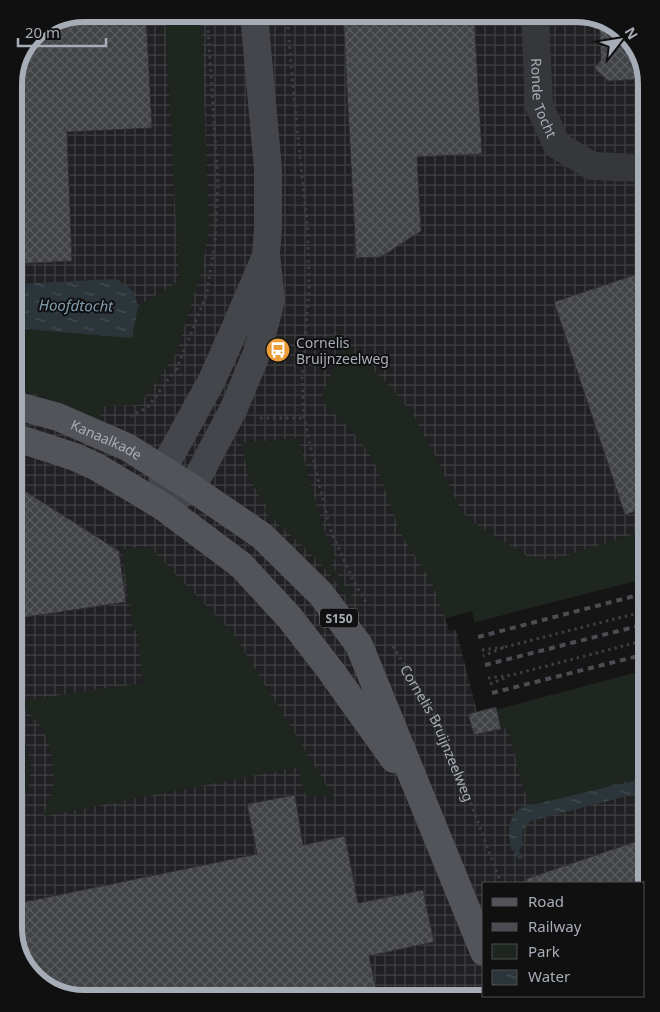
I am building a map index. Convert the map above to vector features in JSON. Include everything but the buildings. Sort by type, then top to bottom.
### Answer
[{"type":"main road","points":[[162,506],[192,488],[234,408],[258,350],[271,300],[266,254],[268,169],[255,22]]},
{"type":"main road","points":[[162,506],[163,469],[205,394],[237,325],[266,254]]},
{"type":"main road","name":"Kanaalkade","points":[[23,408],[58,418],[127,447],[192,488]]},
{"type":"main road","name":"Kanaalkade","points":[[23,440],[96,466],[162,506]]},
{"type":"main road","name":"S150","points":[[192,488],[262,536],[321,594],[358,645],[482,947]]},
{"type":"main road","name":"S150","points":[[162,506],[241,565],[290,618],[336,678],[421,797]]},
{"type":"street","name":"Ronde Tocht","points":[[535,23],[540,105],[557,145],[592,166],[638,168]]},
{"type":"path","points":[[205,394],[185,383],[177,368],[207,293],[216,240],[218,184],[208,22]]},
{"type":"path","points":[[288,22],[308,233],[309,290],[302,378],[304,418],[330,529],[354,582],[367,604]]},
{"type":"path","points":[[234,408],[255,418],[304,418]]},
{"type":"path","points":[[482,650],[505,647],[638,613]]},
{"type":"path","name":"Cornelis Bruijnzeelweg","points":[[390,642],[436,720],[464,785],[501,882]]},
{"type":"path","points":[[488,678],[512,675],[638,642]]},
{"type":"path","points":[[483,656],[505,647]]},
{"type":"path","points":[[490,684],[512,675]]},
{"type":"shaded area","points":[[84,22],[580,23],[600,27],[607,31],[629,53],[633,60],[638,84],[638,580],[475,622],[472,611],[445,618],[449,631],[456,630],[477,712],[469,714],[474,735],[501,729],[496,710],[638,672],[638,882],[482,882],[482,990],[80,989],[64,986],[50,979],[31,959],[27,952],[22,928],[23,80],[29,57],[35,47],[50,33],[60,27]]},
{"type":"green space","points":[[165,22],[201,22],[209,229],[202,270],[176,354],[139,405],[104,406],[98,421],[69,407],[23,390],[23,329],[132,338],[138,306],[179,281]]},
{"type":"green space","points":[[342,349],[353,351],[385,381],[412,413],[435,455],[461,511],[471,521],[527,556],[552,560],[638,533],[638,580],[475,622],[472,611],[445,618],[431,581],[401,534],[377,468],[367,450],[354,434],[325,405],[322,395]]},
{"type":"green space","points":[[298,438],[322,525],[336,558],[330,563],[355,601],[352,604],[329,573],[305,548],[264,511],[267,507],[249,477],[241,443]]},
{"type":"green space","points":[[149,547],[233,633],[333,796],[306,797],[298,767],[45,816],[54,782],[52,755],[43,730],[22,707],[22,701],[143,683],[137,631],[133,629],[122,549]]},
{"type":"green space","points":[[638,672],[638,778],[533,806],[524,791],[508,727],[501,729],[496,710]]},
{"type":"green space","points":[[22,738],[31,763],[29,785],[22,801]]},
{"type":"water","name":"Hoofdtocht","points":[[117,279],[133,291],[138,306],[132,338],[23,329],[23,284]]},
{"type":"water","points":[[638,780],[638,793],[531,821],[522,833],[523,844],[519,850],[523,858],[519,860],[514,851],[512,851],[509,839],[509,826],[519,808]]},
{"type":"railway","points":[[478,637],[638,595]]},
{"type":"railway","points":[[485,665],[638,626]]},
{"type":"railway","points":[[492,693],[638,656]]},
{"type":"place","name":"Cornelis Bruijnzeelweg","points":[[278,350]]}]
